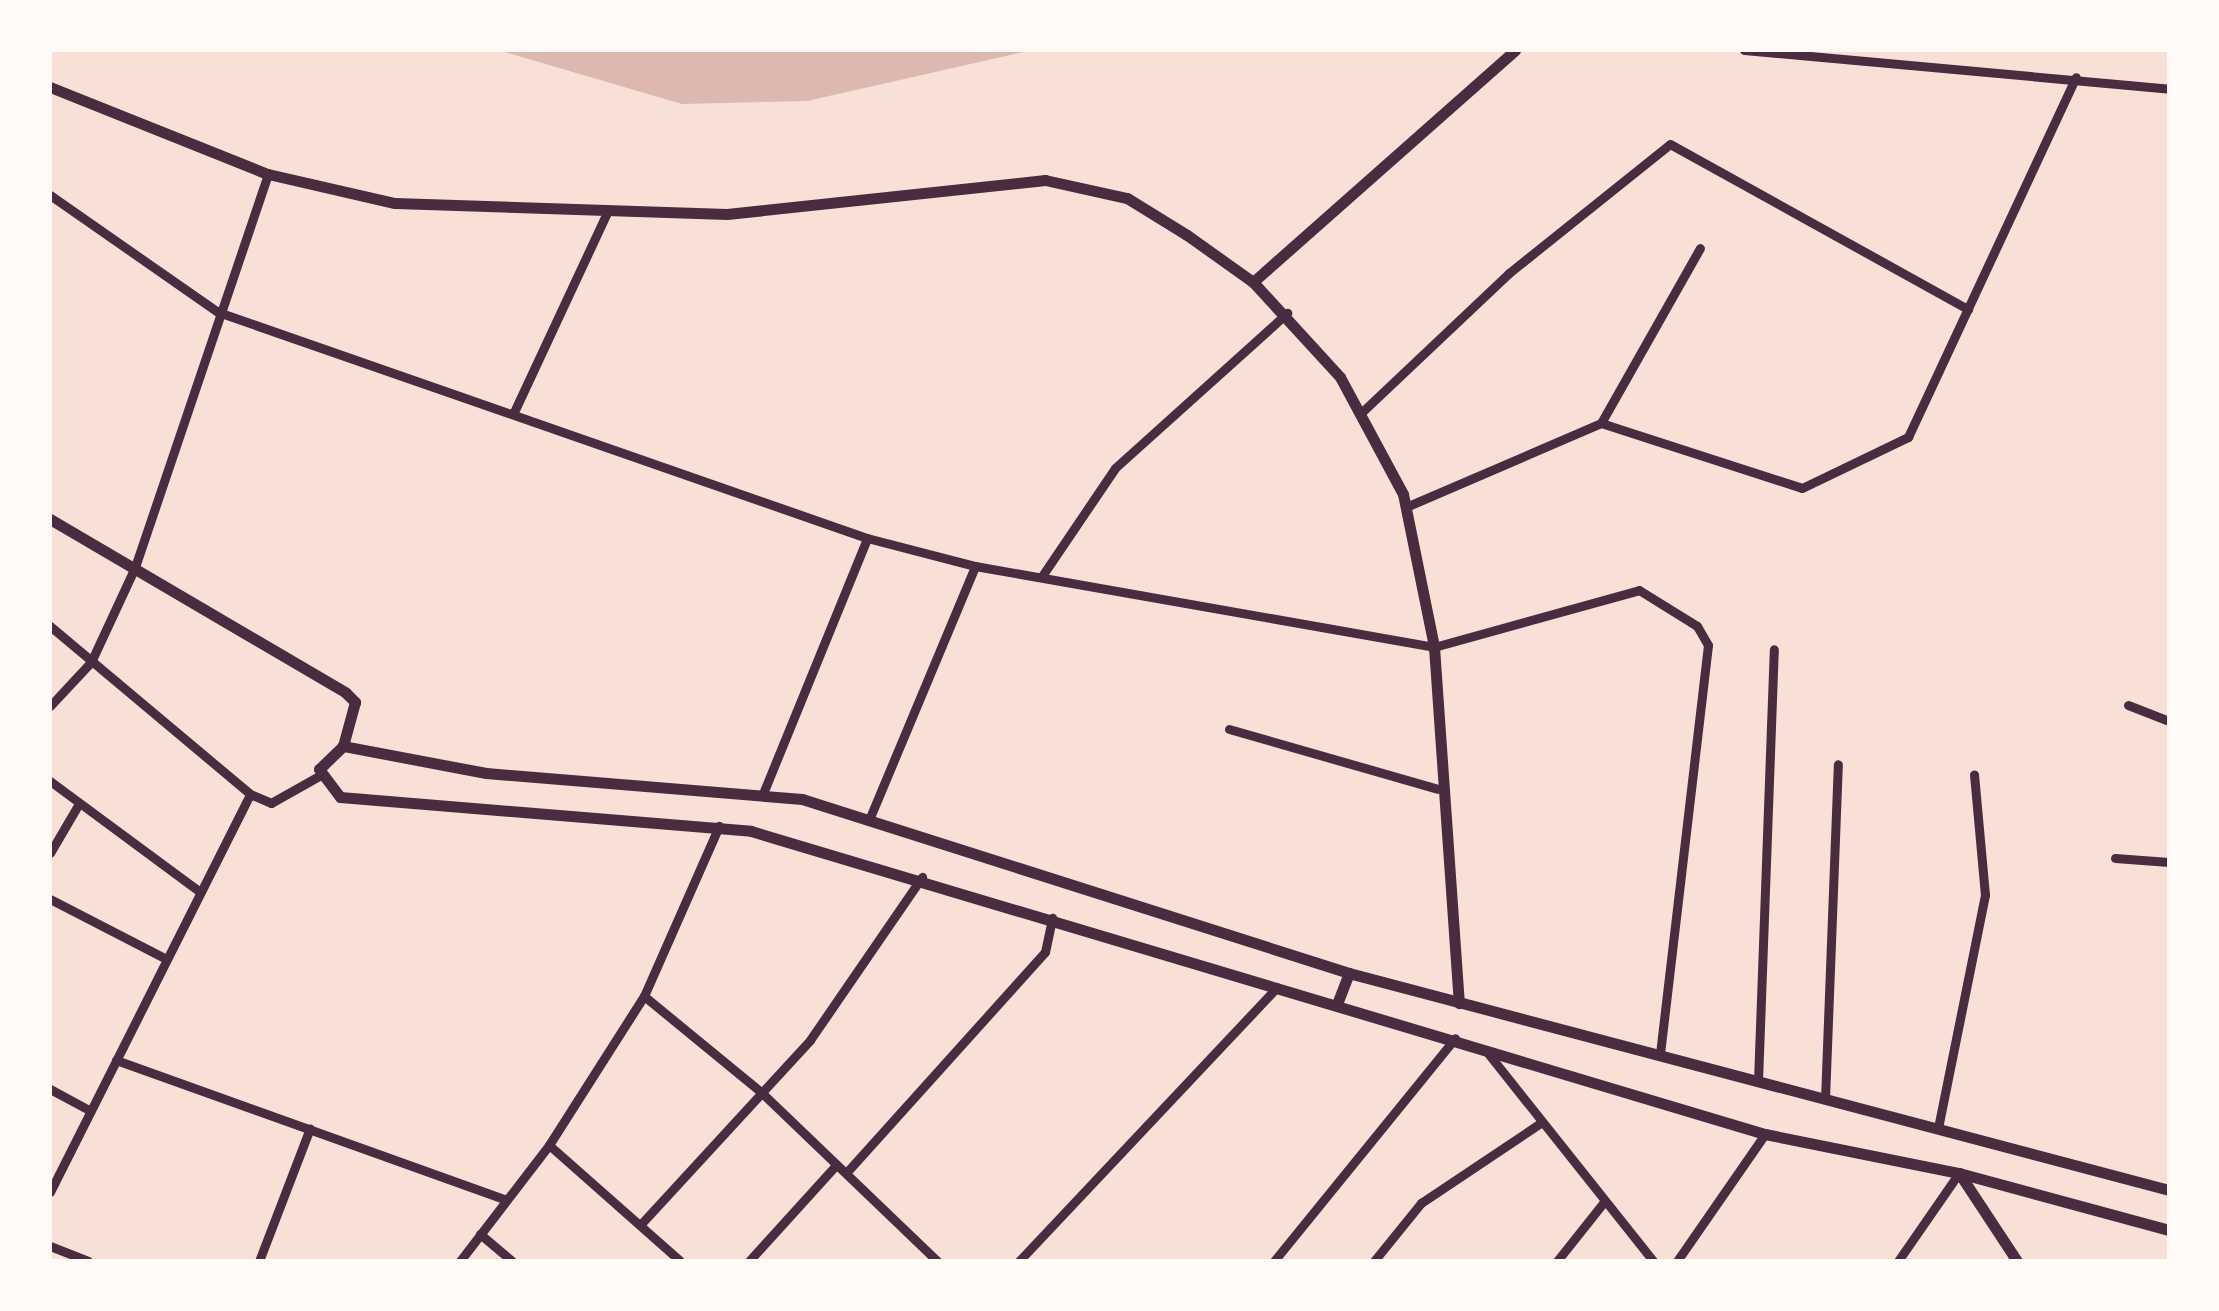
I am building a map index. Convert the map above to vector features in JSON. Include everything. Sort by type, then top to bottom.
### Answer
[{"type":"street","points":[[1253,282],[1514,50]]},
{"type":"street","points":[[1744,50],[2076,76],[2169,89]]},
{"type":"street","points":[[1601,423],[1802,488],[1908,438],[2076,76]]},
{"type":"street","points":[[50,87],[268,174],[396,203],[727,214],[1058,182],[1128,198],[1253,282],[1287,314],[1362,412],[1406,507],[1434,647],[1438,789],[1459,1003]]},
{"type":"street","points":[[1362,412],[1509,273],[1670,144],[1968,308]]},
{"type":"street","points":[[50,706],[91,662],[135,567],[218,312],[268,174]]},
{"type":"street","points":[[50,195],[218,312],[514,412],[866,538],[975,566],[1434,647],[1629,587],[1707,634],[1660,1056]]},
{"type":"street","points":[[514,412],[608,210]]},
{"type":"street","points":[[1406,507],[1601,423],[1700,248]]},
{"type":"street","points":[[1042,576],[1116,468],[1287,314]]},
{"type":"street","points":[[50,519],[346,693],[355,702],[343,746]]},
{"type":"street","points":[[764,791],[866,538]]},
{"type":"street","points":[[871,814],[975,566]]},
{"type":"street","points":[[50,626],[250,794],[271,804],[319,776],[324,756],[343,746],[486,773],[764,791],[871,814],[1349,973],[2169,1190]]},
{"type":"street","points":[[1758,1081],[1774,649]]},
{"type":"street","points":[[2128,706],[2169,720]]},
{"type":"street","points":[[1229,729],[1438,789]]},
{"type":"street","points":[[1826,1099],[1838,764]]},
{"type":"street","points":[[1938,1128],[1985,895],[1974,775]]},
{"type":"street","points":[[319,776],[340,797],[720,826],[923,877],[1765,1134],[1959,1173],[2169,1230]]},
{"type":"street","points":[[50,781],[200,892]]},
{"type":"street","points":[[50,1192],[250,794]]},
{"type":"street","points":[[50,852],[78,805]]},
{"type":"street","points":[[460,1261],[549,1145],[644,996],[720,826]]},
{"type":"street","points":[[2115,858],[2169,862]]},
{"type":"street","points":[[641,1224],[762,1093],[923,877]]},
{"type":"street","points":[[50,899],[166,958]]},
{"type":"street","points":[[846,1173],[1044,952],[1052,916]]},
{"type":"street","points":[[1338,1004],[1349,973]]},
{"type":"street","points":[[1019,1261],[1279,986]]},
{"type":"street","points":[[644,996],[762,1093],[937,1261]]},
{"type":"street","points":[[1274,1261],[1455,1038]]},
{"type":"street","points":[[1484,1047],[1539,1124],[1654,1261]]},
{"type":"street","points":[[116,1060],[506,1200]]},
{"type":"street","points":[[50,1089],[90,1110]]},
{"type":"street","points":[[1374,1261],[1421,1203],[1539,1124]]},
{"type":"street","points":[[258,1261],[310,1128]]},
{"type":"street","points":[[1677,1261],[1765,1134]]},
{"type":"street","points":[[549,1145],[680,1261]]},
{"type":"street","points":[[749,1261],[836,1165]]},
{"type":"street","points":[[1898,1261],[1959,1173]]},
{"type":"street","points":[[1959,1173],[2018,1261]]},
{"type":"street","points":[[1557,1261],[1604,1202]]},
{"type":"street","points":[[480,1234],[512,1261]]},
{"type":"street","points":[[50,1246],[88,1261]]},
{"type":"shaded area","points":[[498,50],[1032,50],[807,101],[682,104]]}]
